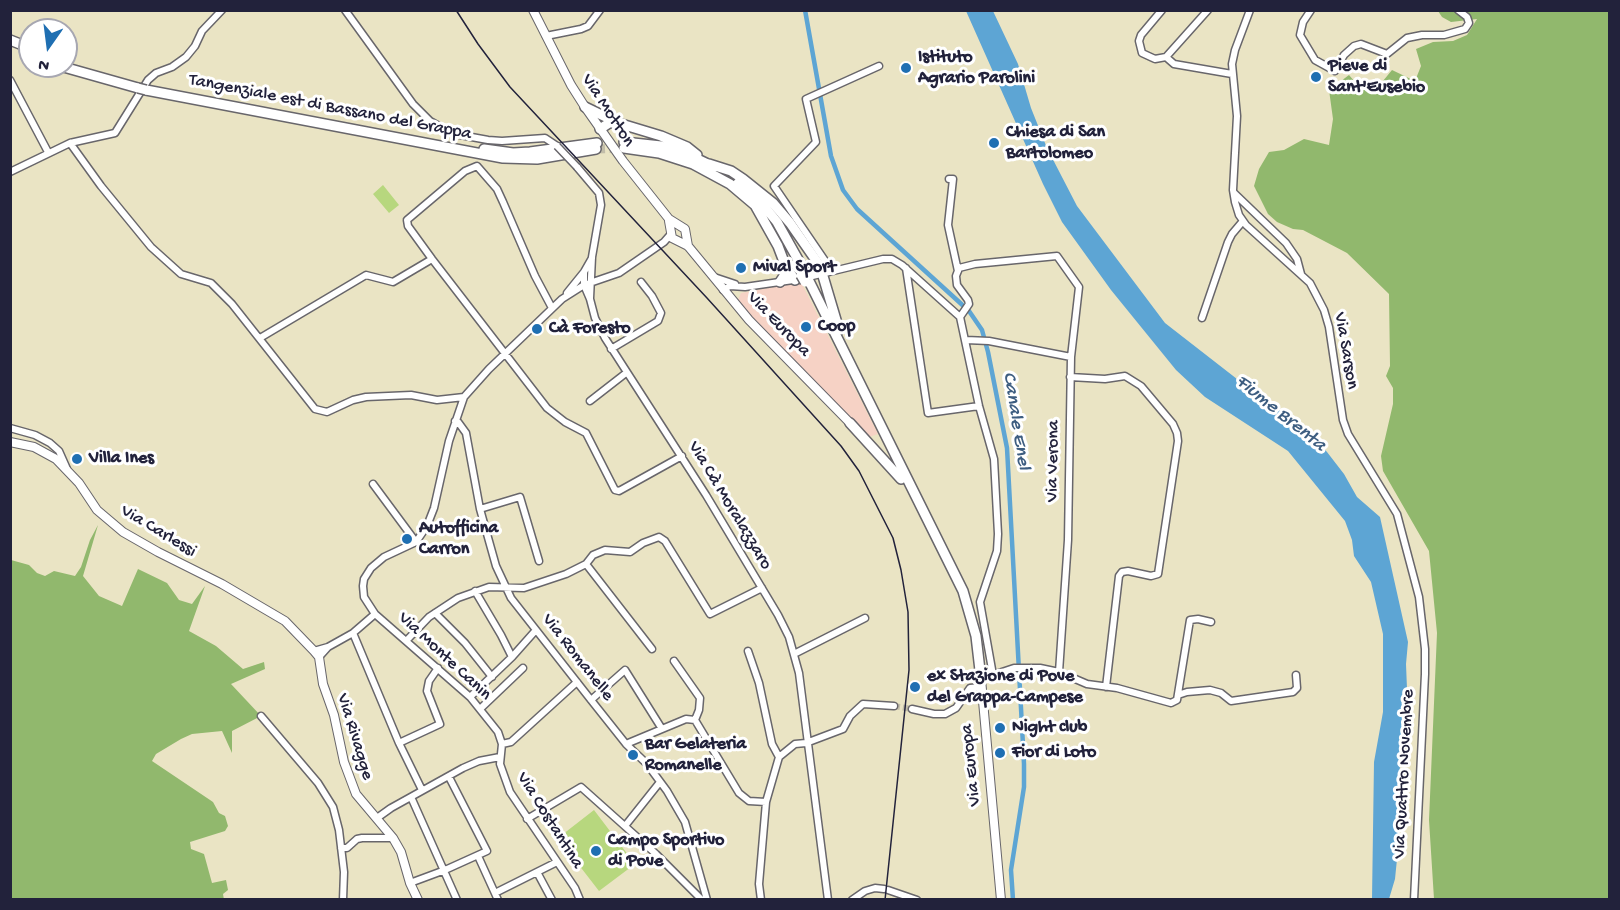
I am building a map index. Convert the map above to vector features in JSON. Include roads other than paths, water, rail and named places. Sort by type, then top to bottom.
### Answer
[{"type":"highway","name":"Tangenziale est di Bassano del Grappa","points":[[78,66],[144,86]]},
{"type":"highway","name":"Tangenziale est di Bassano del Grappa","points":[[78,70],[144,86],[503,158],[537,159],[597,146]]},
{"type":"highway","points":[[585,107],[618,123],[661,136],[687,147],[750,191],[763,205],[784,232],[803,279],[882,437],[896,459]]},
{"type":"highway","points":[[600,129],[609,123],[618,123]]},
{"type":"highway","points":[[846,355],[827,272],[773,203],[731,171],[661,146],[624,145],[693,164],[721,178],[755,205],[778,233],[846,355],[915,497]]},
{"type":"highway","points":[[755,205],[769,228],[786,267],[786,273],[780,282]]},
{"type":"highway","points":[[786,267],[803,279]]},
{"type":"highway","points":[[850,423],[915,497]]},
{"type":"highway","name":"Via Europa","points":[[915,497],[968,605],[976,636],[981,683]]},
{"type":"main road","name":"Via Motton","points":[[533,10],[585,107],[669,219],[675,234]]},
{"type":"main road","points":[[685,229],[686,235],[675,234],[685,229]]},
{"type":"main road","name":"Via Europa","points":[[675,234],[688,246],[748,320],[850,423]]},
{"type":"main road","name":"Via Europa","points":[[686,235],[688,246]]},
{"type":"main road","name":"Via Carlessi","points":[[10,442],[34,447],[56,459],[79,483],[97,510],[123,532],[274,615],[293,628],[316,654]]},
{"type":"main road","name":"Via Rivagge","points":[[316,654],[334,716],[344,762],[356,794],[393,838],[401,852],[410,883],[418,900]]},
{"type":"main road","name":"Via Europa","points":[[981,683],[1001,900]]},
{"type":"street","points":[[10,172],[70,143],[115,133],[148,80],[156,73],[172,67],[186,57],[210,21],[222,10]]},
{"type":"street","points":[[316,654],[353,633],[375,614],[364,597],[363,586],[367,573],[384,557],[416,542],[427,526],[434,508],[455,421],[464,397],[562,299],[584,272],[592,257],[601,205],[598,193],[577,167],[557,146],[545,138],[502,141],[463,136],[430,121],[413,104],[389,73],[345,10]]},
{"type":"street","points":[[546,36],[588,26],[600,10]]},
{"type":"street","points":[[1162,10],[1141,34],[1138,41],[1142,53],[1155,59],[1166,57],[1208,10]]},
{"type":"street","name":"Via Sarson","points":[[1250,10],[1235,50],[1232,74],[1238,116],[1234,192],[1239,215],[1255,235],[1301,274],[1315,293],[1329,327],[1339,406],[1348,434],[1397,514],[1419,597],[1425,649]]},
{"type":"street","points":[[1311,10],[1303,22],[1300,35],[1315,60],[1335,71],[1344,56],[1354,46],[1361,44],[1387,54],[1407,38],[1444,35],[1465,29],[1469,23],[1458,10]]},
{"type":"street","points":[[1166,57],[1174,64],[1232,74]]},
{"type":"street","points":[[827,272],[774,186],[775,182],[816,142],[806,99],[879,66]]},
{"type":"street","points":[[10,80],[48,152]]},
{"type":"street","points":[[70,143],[101,186],[151,247],[181,274],[211,283],[232,304],[315,409],[327,412],[353,400],[366,397],[411,395],[437,400],[464,397]]},
{"type":"street","points":[[552,308],[535,276],[497,189],[477,166],[465,171],[407,220],[408,226],[432,260],[507,353],[547,408],[565,422],[586,433],[617,491],[682,456]]},
{"type":"street","points":[[949,178],[953,179],[948,225],[958,271],[957,285],[969,304],[961,314]]},
{"type":"street","points":[[1234,192],[1286,243],[1297,259],[1301,274]]},
{"type":"street","points":[[1202,318],[1228,242],[1243,221]]},
{"type":"street","points":[[562,299],[584,285],[619,273],[675,234]]},
{"type":"street","name":"Via Verona","points":[[958,271],[959,268],[975,264],[1057,256],[1079,287],[1071,357],[1068,540],[1059,672]]},
{"type":"street","name":"Via Cà Moralazzaro","points":[[590,298],[592,257]]},
{"type":"street","points":[[724,292],[803,279],[883,259],[892,260],[906,268],[961,314],[979,406],[994,459],[997,551],[980,602],[993,675]]},
{"type":"street","points":[[260,338],[366,275],[393,282],[432,260]]},
{"type":"street","points":[[906,268],[928,413],[979,406]]},
{"type":"street","points":[[584,272],[584,285]]},
{"type":"street","points":[[711,276],[745,287]]},
{"type":"street","points":[[612,349],[658,321],[661,313],[641,282]]},
{"type":"street","name":"Via Cà Moralazzaro","points":[[584,285],[595,318],[612,349],[682,456],[789,637],[799,673],[806,742],[828,900]]},
{"type":"street","points":[[966,340],[978,339],[1071,357]]},
{"type":"street","points":[[590,401],[626,373]]},
{"type":"street","points":[[1070,377],[1105,380],[1125,376],[1141,386],[1173,424],[1178,441],[1158,574],[1151,576],[1128,571],[1122,572],[1119,576],[1106,687]]},
{"type":"street","name":"Via Romanelle","points":[[455,421],[466,433],[480,509],[496,566],[506,589],[626,744],[647,764],[686,822],[707,900]]},
{"type":"street","points":[[10,428],[35,435],[50,443],[59,451],[69,473]]},
{"type":"street","points":[[373,484],[416,542]]},
{"type":"street","points":[[480,509],[520,497],[539,561]]},
{"type":"street","points":[[407,640],[414,630],[435,613],[458,598],[475,591],[489,587],[524,588],[566,574],[586,564],[593,555],[605,550],[630,552],[643,543],[659,537],[665,541],[710,614],[762,588]]},
{"type":"street","points":[[586,564],[652,649]]},
{"type":"street","points":[[475,591],[512,657]]},
{"type":"street","points":[[435,613],[465,643],[492,677]]},
{"type":"street","name":"Via Monte Canin","points":[[375,614],[470,697],[498,732],[502,744]]},
{"type":"street","points":[[794,654],[865,618]]},
{"type":"street","points":[[912,709],[945,714],[956,708],[970,688],[993,675],[1014,668],[1040,668],[1059,672],[1087,684],[1171,702],[1178,700],[1190,620],[1211,622]]},
{"type":"street","points":[[470,697],[512,657],[536,630]]},
{"type":"street","points":[[353,633],[399,743],[422,790]]},
{"type":"street","name":"Via Quattro Novembre","points":[[1414,900],[1425,649]]},
{"type":"street","points":[[748,651],[759,683],[772,744],[779,757]]},
{"type":"street","points":[[674,661],[700,698],[695,720]]},
{"type":"street","points":[[399,743],[440,724],[427,691],[429,681],[438,668]]},
{"type":"street","points":[[480,709],[523,668]]},
{"type":"street","points":[[591,700],[625,670],[662,729]]},
{"type":"street","points":[[1178,695],[1193,691],[1214,690],[1231,701],[1293,692],[1297,688],[1296,675]]},
{"type":"street","points":[[377,818],[422,790],[479,761],[500,756],[502,744],[511,742],[577,682]]},
{"type":"street","points":[[761,900],[759,884],[766,802],[779,757],[795,744],[843,729],[850,716],[863,704],[894,706]]},
{"type":"street","points":[[261,717],[323,790],[333,807],[339,830],[345,882],[343,900]]},
{"type":"street","points":[[626,744],[686,718],[695,720],[739,793],[748,801],[766,802]]},
{"type":"street","name":"Via Costantina","points":[[500,756],[501,772],[510,792],[580,900]]},
{"type":"street","points":[[410,883],[487,851],[449,777]]},
{"type":"street","points":[[626,826],[660,782]]},
{"type":"street","points":[[527,819],[581,787],[626,826],[702,900]]},
{"type":"street","points":[[411,797],[458,900]]},
{"type":"street","points":[[341,848],[347,848],[357,839],[362,838],[393,838]]},
{"type":"street","points":[[478,856],[496,896],[556,862]]},
{"type":"street","points":[[537,872],[552,900]]},
{"type":"street","points":[[852,900],[865,891],[875,888],[917,900]]},
{"type":"water","name":"Fiume Brenta","points":[[966,11],[993,11],[1018,64],[1031,108],[1047,148],[1077,206],[1165,323],[1308,431],[1344,474],[1357,497],[1380,517],[1408,642],[1407,689],[1400,751],[1399,839],[1395,879],[1389,899],[1372,899],[1374,762],[1383,712],[1383,634],[1371,582],[1354,556],[1352,540],[1345,521],[1288,451],[1205,397],[1176,370],[1111,290],[1062,222]]},
{"type":"waterway","name":"Canale Enel","points":[[805,10],[831,156],[843,190],[857,209],[969,311],[982,330],[988,352],[1007,448],[1024,764],[1024,787],[1011,870],[1013,900]]},
{"type":"tunnel","points":[[596,149],[621,148]]},
{"type":"tunnel","points":[[894,706],[912,709]]},
{"type":"railway","points":[[456,10],[510,87],[707,298],[841,446],[859,471],[893,538],[908,612],[909,670],[885,900]]},
{"type":"place","name":"Istituto Agrario Parolini","points":[[906,68]]},
{"type":"place","name":"Pieve di Sant'Eusebio","points":[[1316,77]]},
{"type":"place","name":"Chiesa di San Bartolomeo","points":[[994,143]]},
{"type":"place","name":"Mival Sport","points":[[741,268]]},
{"type":"place","name":"Coop","points":[[806,327]]},
{"type":"place","name":"Cà Foresto","points":[[537,329]]},
{"type":"place","name":"Villa Ines","points":[[77,459]]},
{"type":"place","name":"Autofficina Carron","points":[[407,539]]},
{"type":"place","name":"ex Stazione di Pove del Grappa-Campese","points":[[915,687]]},
{"type":"place","name":"Night club","points":[[1000,728]]},
{"type":"place","name":"Fior di Loto","points":[[1000,753]]},
{"type":"place","name":"Bar Gelateria Romanelle","points":[[633,755]]},
{"type":"place","name":"Campo Sportivo di Pove","points":[[596,851]]}]
